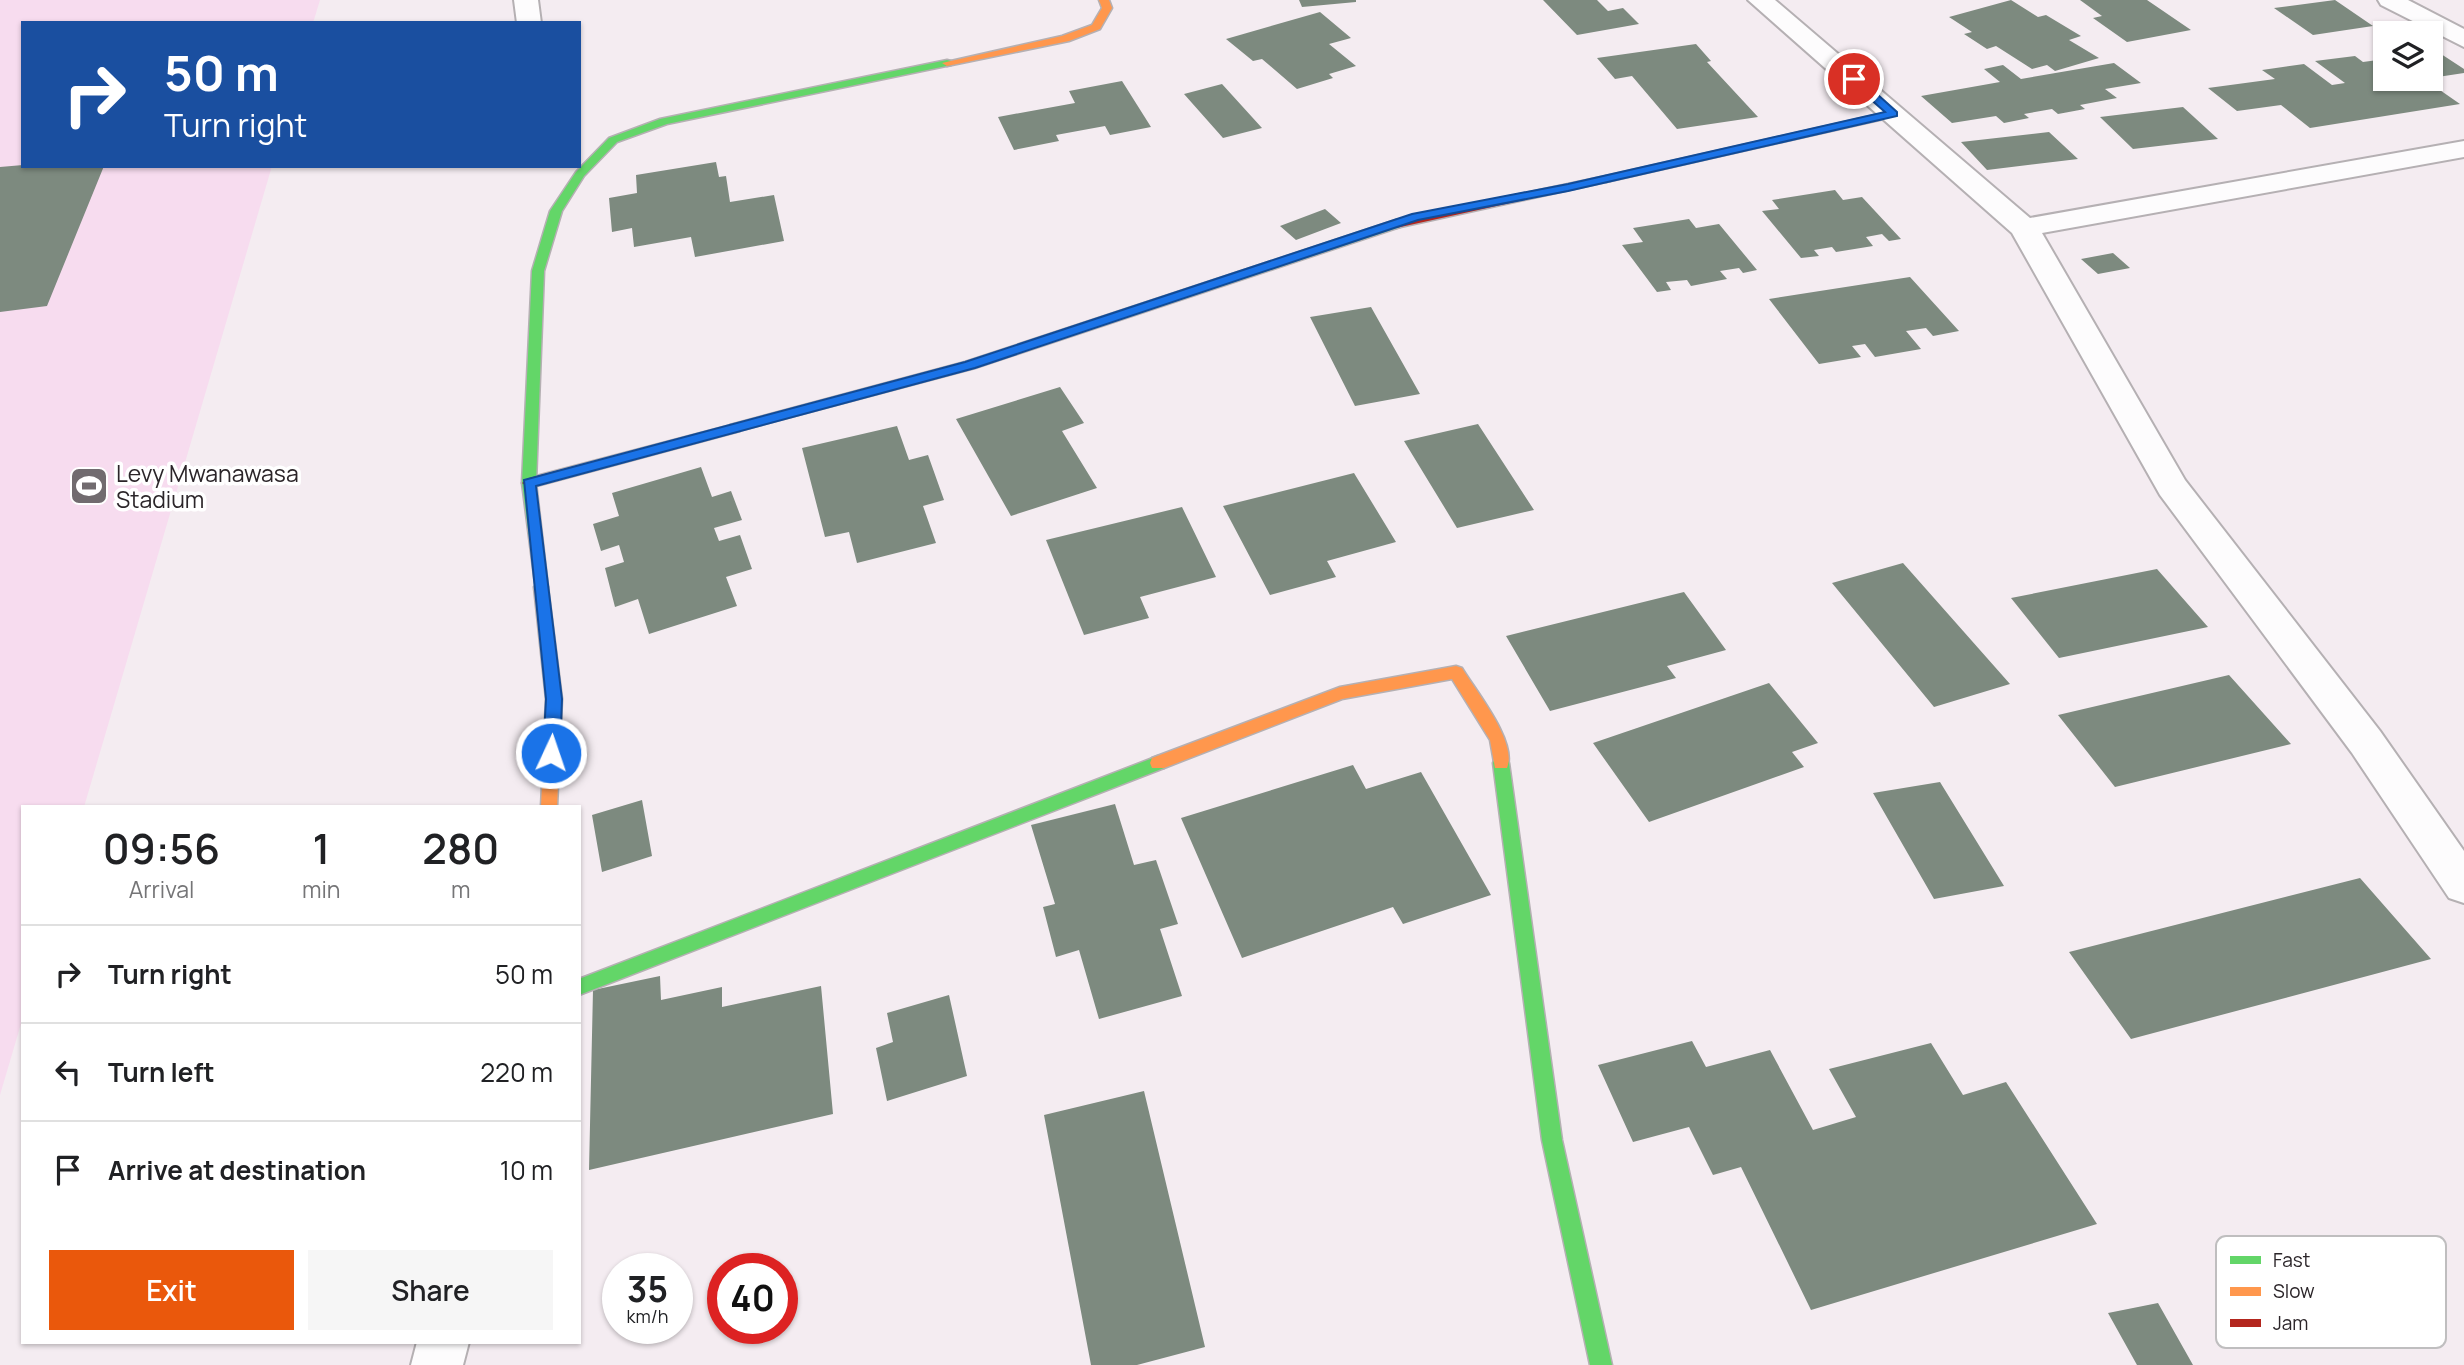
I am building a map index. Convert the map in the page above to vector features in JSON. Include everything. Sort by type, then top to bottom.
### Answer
[{"type":"street","points":[[526,0],[529,21]]},
{"type":"street","points":[[581,167],[613,140],[664,121],[1065,39],[1096,27],[1107,8],[1104,0]]},
{"type":"street","points":[[1760,0],[2024,229],[2172,487],[2366,743],[2464,886]]},
{"type":"street","points":[[2390,0],[2464,39]]},
{"type":"street","points":[[529,483],[970,365],[1416,217],[1568,187],[1893,114]]},
{"type":"street","points":[[2024,229],[2464,149]]},
{"type":"street","points":[[549,805],[554,699],[529,483],[538,271],[556,211],[578,170]]},
{"type":"street","points":[[581,986],[1340,693],[1456,672],[1498,739],[1552,1140],[1601,1365]]},
{"type":"street","points":[[437,1365],[442,1344]]},
{"type":"shaded area","name":"Levy Mwanawasa Stadium","points":[[0,0],[320,0],[314,21],[21,21],[21,168],[271,168],[85,805],[21,805],[21,1024],[0,1095]]},
{"type":"building","points":[[1299,0],[1356,0],[1356,2],[1302,7]]},
{"type":"building","points":[[1543,0],[1597,0],[1608,11],[1623,8],[1639,24],[1577,35]]},
{"type":"building","points":[[2011,0],[2038,17],[2046,15],[2081,36],[2069,40],[2099,58],[2055,71],[2047,65],[2032,69],[1996,46],[1987,49],[1964,34],[1972,32],[1949,17]]},
{"type":"building","points":[[2080,0],[2147,0],[2191,30],[2127,42],[2093,18],[2102,16]]},
{"type":"building","points":[[2335,0],[2373,26],[2313,35],[2274,8]]},
{"type":"building","points":[[1320,12],[1351,38],[1329,44],[1356,66],[1329,74],[1333,78],[1297,89],[1262,59],[1253,61],[1226,39]]},
{"type":"building","points":[[1696,44],[1711,61],[1707,62],[1758,117],[1677,129],[1632,76],[1615,79],[1597,58]]},
{"type":"building","points":[[2443,55],[2464,69],[2464,73],[2443,76]]},
{"type":"building","points":[[2355,56],[2363,62],[2373,61],[2373,91],[2441,91],[2460,104],[2310,128],[2281,105],[2237,111],[2208,88],[2275,79],[2262,70],[2304,64],[2332,85],[2345,83],[2315,61]]},
{"type":"building","points":[[2114,63],[2141,83],[2105,89],[2117,98],[2080,105],[2085,109],[2058,114],[2052,109],[2024,114],[2029,118],[2004,123],[1996,116],[1952,123],[1921,96],[2000,82],[1984,69],[2003,65],[2021,79]]},
{"type":"building","points":[[1122,81],[1151,127],[1110,135],[1105,126],[1056,135],[1059,141],[1014,150],[998,117],[1075,103],[1069,91]]},
{"type":"building","points":[[1222,84],[1262,128],[1223,138],[1184,94]]},
{"type":"building","points":[[2183,107],[2218,139],[2133,149],[2100,117]]},
{"type":"building","points":[[2049,132],[2078,159],[1987,170],[1961,142]]},
{"type":"building","points":[[716,162],[719,177],[726,176],[730,202],[774,195],[784,241],[695,257],[691,237],[634,247],[632,228],[612,232],[609,198],[637,193],[636,175]]},
{"type":"building","points":[[0,167],[103,168],[47,306],[0,312]]},
{"type":"building","points":[[1835,190],[1843,200],[1862,197],[1901,239],[1889,241],[1882,234],[1866,237],[1873,246],[1836,252],[1832,247],[1814,250],[1819,256],[1801,258],[1762,211],[1779,209],[1772,200]]},
{"type":"building","points":[[1325,209],[1341,223],[1296,240],[1280,226]]},
{"type":"building","points":[[1689,219],[1696,228],[1719,224],[1757,270],[1743,273],[1739,268],[1720,271],[1727,279],[1691,286],[1687,280],[1666,282],[1671,290],[1657,292],[1622,245],[1643,242],[1633,228]]},
{"type":"building","points":[[2113,253],[2130,268],[2098,274],[2081,259]]},
{"type":"building","points":[[1910,277],[1959,331],[1933,336],[1926,328],[1906,331],[1921,349],[1875,357],[1865,344],[1852,346],[1861,357],[1819,364],[1769,299]]},
{"type":"building","points":[[1371,307],[1420,394],[1355,406],[1310,317]]},
{"type":"building","points":[[1060,387],[1084,423],[1062,431],[1097,488],[1011,516],[956,419]]},
{"type":"building","points":[[1478,424],[1534,510],[1457,528],[1404,441]]},
{"type":"building","points":[[897,426],[909,460],[928,455],[944,500],[923,506],[936,543],[857,563],[849,532],[825,537],[802,448]]},
{"type":"building","points":[[701,467],[712,497],[731,491],[742,520],[714,528],[719,541],[740,535],[752,569],[726,577],[737,606],[649,634],[638,599],[615,607],[605,568],[624,562],[619,545],[601,551],[593,524],[619,516],[612,493]]},
{"type":"building","points":[[1354,473],[1396,542],[1327,561],[1336,577],[1270,595],[1223,506]]},
{"type":"building","points":[[1182,507],[1216,577],[1140,597],[1149,618],[1084,635],[1046,540]]},
{"type":"building","points":[[1903,563],[2010,684],[1934,707],[1832,583]]},
{"type":"building","points":[[2157,569],[2208,627],[2059,658],[2011,598]]},
{"type":"building","points":[[1684,592],[1726,650],[1667,666],[1676,678],[1550,711],[1506,636]]},
{"type":"building","points":[[2229,675],[2291,744],[2115,787],[2058,715]]},
{"type":"building","points":[[1769,683],[1818,743],[1792,752],[1804,767],[1649,822],[1593,743]]},
{"type":"building","points":[[1353,765],[1366,789],[1421,772],[1491,895],[1403,924],[1393,907],[1242,958],[1181,818]]},
{"type":"building","points":[[1940,782],[2004,886],[1934,899],[1873,793]]},
{"type":"building","points":[[642,800],[652,856],[602,872],[592,815]]},
{"type":"building","points":[[1115,804],[1134,865],[1156,860],[1178,924],[1160,929],[1182,996],[1099,1019],[1079,950],[1056,957],[1043,907],[1055,904],[1031,825]]},
{"type":"building","points":[[2360,878],[2431,959],[2131,1039],[2069,952]]},
{"type":"building","points":[[660,976],[661,1000],[722,987],[722,1007],[821,986],[833,1114],[589,1170],[593,990]]},
{"type":"building","points":[[949,995],[967,1076],[887,1101],[876,1048],[893,1042],[887,1013]]},
{"type":"building","points":[[1692,1041],[1706,1067],[1770,1050],[1813,1130],[1856,1117],[1829,1069],[1931,1043],[1963,1095],[2006,1082],[2097,1224],[1811,1310],[1741,1167],[1713,1175],[1689,1127],[1633,1142],[1598,1065]]},
{"type":"building","points":[[1144,1091],[1205,1347],[1137,1365],[1091,1365],[1044,1115]]},
{"type":"building","points":[[2158,1303],[2193,1365],[2137,1365],[2108,1313]]},
{"type":"traffic: fast","points":[[541,587],[529,483],[538,271],[556,211],[580,174],[613,140],[664,121],[947,63]]},
{"type":"traffic: fast","points":[[1606,179],[1893,114]]},
{"type":"traffic: fast","points":[[735,428],[970,365],[1396,224]]},
{"type":"traffic: fast","points":[[581,986],[1158,763]]},
{"type":"traffic: fast","points":[[1501,763],[1552,1140],[1601,1365]]},
{"type":"traffic: slow","points":[[947,63],[1065,39],[1096,27],[1107,8],[1104,0]]},
{"type":"traffic: slow","points":[[541,587],[554,699],[549,805]]},
{"type":"traffic: slow","points":[[1158,763],[1340,693],[1456,672],[1498,739],[1501,763]]},
{"type":"traffic: jam","points":[[1396,224],[1606,179]]},
{"type":"traffic: jam","points":[[529,483],[735,428]]},
{"type":"place","name":"Levy Mwanawasa Stadium","points":[[89,486]]},
{"type":"route","points":[[551,753],[554,699],[529,483],[970,365],[1416,217],[1568,187],[1893,114],[1854,79]]}]
